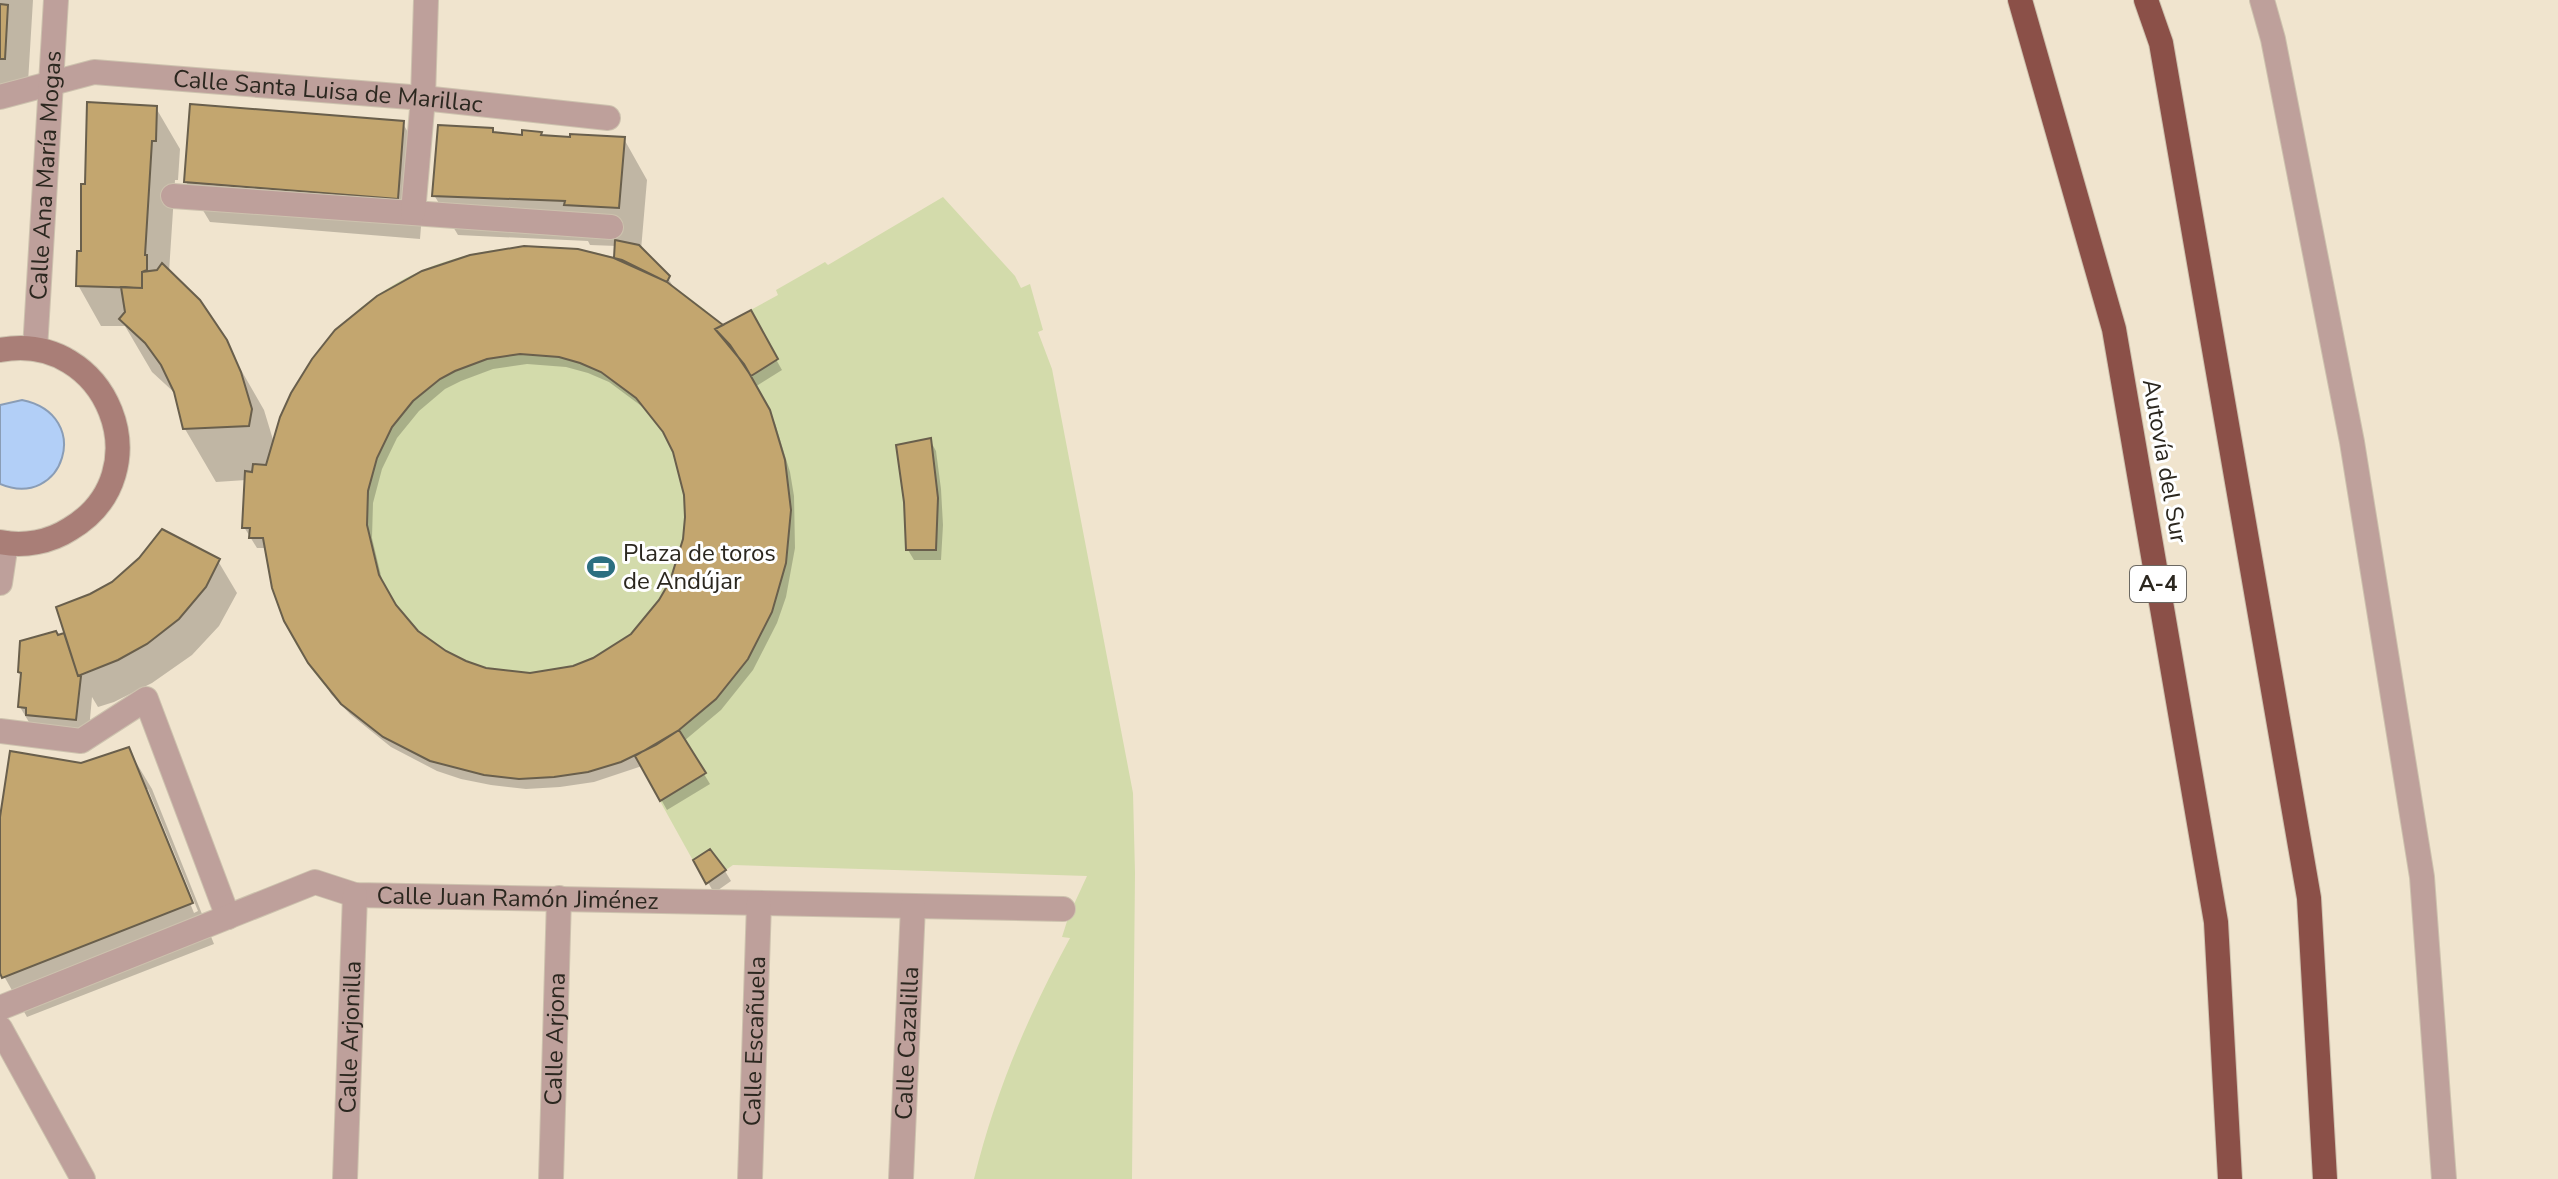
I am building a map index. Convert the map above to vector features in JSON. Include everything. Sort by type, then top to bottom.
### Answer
[{"type":"highway","name":"Autovía del Sur","points":[[2020,0],[2114,329],[2216,922],[2230,1179]]},
{"type":"highway","points":[[2146,0],[2161,43],[2309,898],[2325,1179]]},
{"type":"main road","points":[[0,350],[35,349],[63,357],[87,374],[105,396],[117,438],[111,481],[97,507],[63,534],[34,543],[3,542]]},
{"type":"street","name":"Calle Ana María Mogas","points":[[35,349],[56,0]]},
{"type":"street","points":[[413,212],[423,98],[426,0]]},
{"type":"street","points":[[2262,0],[2276,55],[2352,442],[2422,877],[2444,1179]]},
{"type":"street","name":"Calle Santa Luisa de Marillac","points":[[0,97],[94,72],[423,98],[608,118]]},
{"type":"street","points":[[173,196],[611,227]]},
{"type":"street","points":[[0,583],[3,542]]},
{"type":"street","points":[[0,731],[81,741],[146,699],[228,917]]},
{"type":"street","name":"Calle Juan Ramón Jiménez","points":[[0,1008],[315,882],[355,895],[1063,909]]},
{"type":"street","name":"Calle Arjonilla","points":[[345,1179],[355,895]]},
{"type":"street","name":"Calle Arjona","points":[[551,1179],[559,898]]},
{"type":"street","name":"Calle Escañuela","points":[[750,1179],[759,903]]},
{"type":"street","name":"Calle Cazalilla","points":[[901,1179],[913,906]]},
{"type":"street","points":[[0,1028],[83,1179]]},
{"type":"green space","name":"Plaza de toros de Andújar","points":[[943,197],[1015,276],[1021,288],[1030,284],[1043,330],[1038,332],[1052,369],[1133,793],[1132,1179],[974,1179],[1003,1085],[1040,997],[1070,938],[1062,937],[1087,876],[733,865],[706,884],[635,756],[583,771],[532,777],[481,773],[432,760],[386,738],[346,707],[311,668],[276,601],[263,538],[249,538],[249,528],[242,528],[245,471],[252,472],[253,464],[266,465],[279,422],[298,384],[321,349],[348,319],[380,293],[416,273],[457,258],[501,249],[573,248],[615,258],[659,278],[723,325],[778,295],[776,290],[825,262],[828,265]]},
{"type":"water","points":[[22,400],[45,409],[58,423],[64,440],[62,458],[54,473],[40,484],[22,489],[0,484],[0,405]]},
{"type":"building","points":[[0,4],[8,5],[5,59],[0,59]]},
{"type":"building","points":[[87,102],[157,106],[145,255],[147,270],[142,272],[142,288],[76,286],[77,251],[81,251],[81,184],[85,184]]},
{"type":"building","points":[[190,104],[404,121],[398,199],[184,182]]},
{"type":"building","points":[[438,125],[493,128],[493,132],[522,135],[522,130],[570,137],[570,134],[625,137],[619,208],[564,205],[565,201],[432,196]]},
{"type":"building","points":[[615,240],[639,245],[670,276],[667,282],[614,258]]},
{"type":"building","points":[[524,246],[578,249],[622,260],[667,282],[723,325],[715,329],[744,364],[770,410],[785,460],[791,510],[786,563],[772,612],[748,659],[716,699],[679,730],[621,762],[588,772],[519,779],[484,775],[430,761],[383,737],[341,704],[308,663],[284,621],[272,588],[263,538],[249,538],[250,528],[242,528],[245,471],[252,472],[253,464],[266,465],[280,417],[291,393],[335,330],[377,296],[422,271],[470,255]],"holes":[[[520,354],[559,357],[601,372],[636,398],[663,432],[673,452],[684,495],[683,539],[670,581],[659,600],[631,634],[593,658],[573,666],[530,673],[486,668],[446,651],[418,631],[396,605],[379,575],[367,525],[368,491],[377,458],[392,427],[413,401],[440,379],[487,359]]]},
{"type":"building","points":[[162,263],[200,300],[227,340],[252,409],[249,426],[183,429],[174,392],[161,365],[145,343],[119,319],[125,312],[121,287],[142,288],[142,272],[157,270]]},
{"type":"building","points":[[751,310],[778,359],[751,376],[715,329]]},
{"type":"building","points":[[931,438],[938,498],[936,550],[906,550],[904,502],[896,445]]},
{"type":"building","points":[[162,529],[220,559],[206,587],[179,619],[147,644],[78,676],[56,607],[112,582],[139,558]]},
{"type":"building","points":[[56,631],[58,635],[64,633],[78,676],[81,676],[76,720],[26,715],[26,708],[18,707],[20,641]]},
{"type":"building","points":[[679,730],[706,773],[660,801],[635,756]]},
{"type":"building","points":[[129,747],[193,903],[2,978],[0,817],[10,751],[81,763]]},
{"type":"building","points":[[710,849],[726,870],[706,884],[693,860]]},
{"type":"place","name":"Plaza de toros de Andújar","points":[[601,567]]}]
